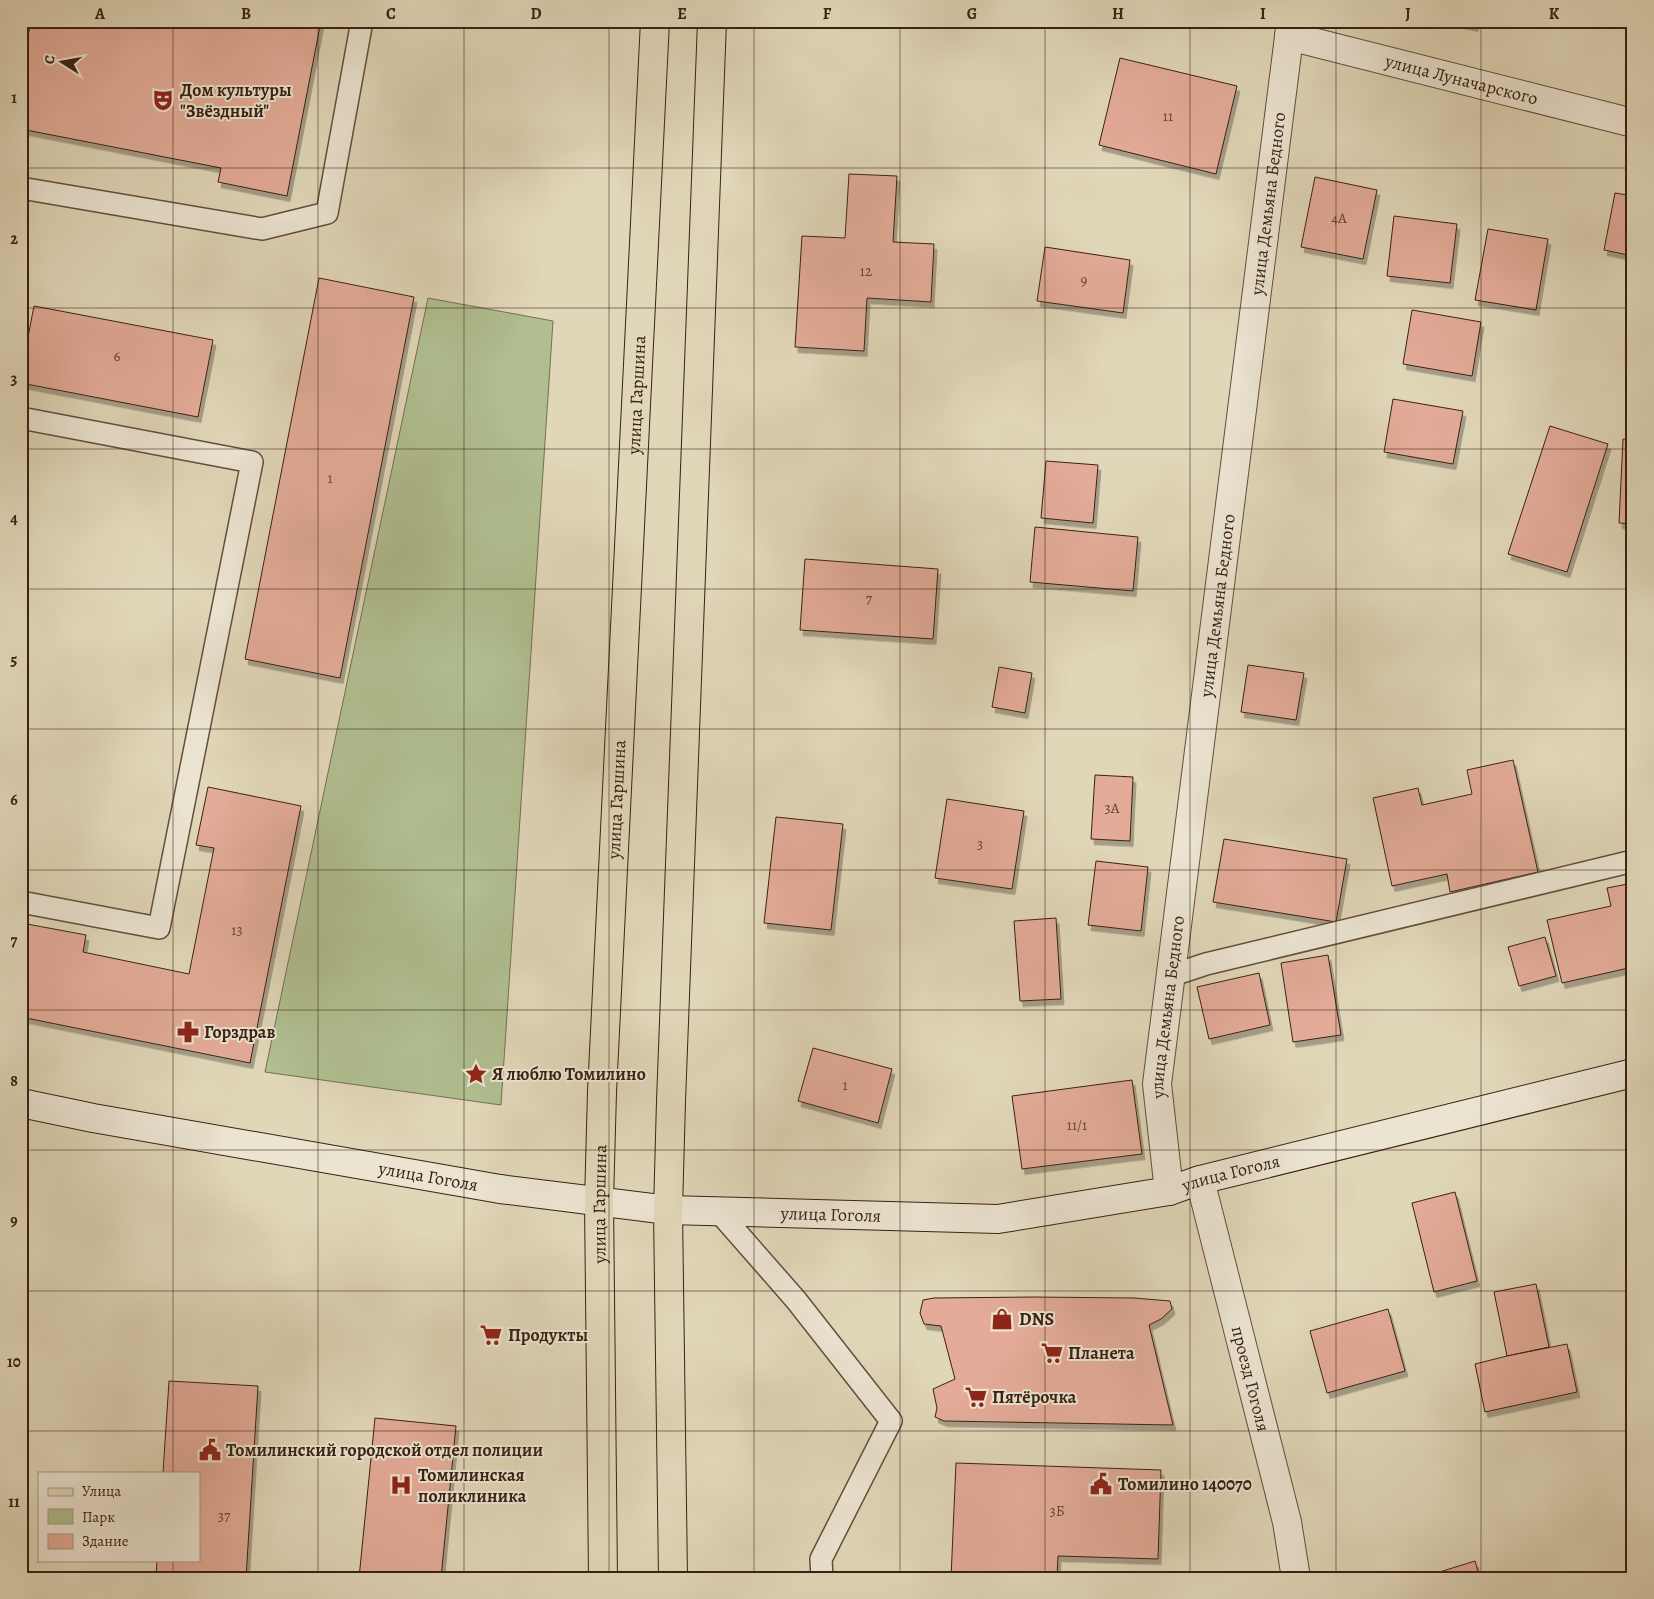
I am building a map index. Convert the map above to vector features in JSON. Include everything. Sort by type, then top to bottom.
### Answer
[{"type":"main road","name":"улица Гаршина","points":[[603,1578],[599,1201],[603,1082],[655,21]]},
{"type":"main road","points":[[673,1578],[668,1210],[712,21]]},
{"type":"street","name":"улица Луначарского","points":[[1290,29],[1633,123]]},
{"type":"street","name":"улица Демьяна Бедного","points":[[1169,1191],[1157,1084],[1290,29]]},
{"type":"street","name":"улица Гоголя","points":[[21,1103],[103,1120],[500,1189],[668,1210],[998,1219],[1169,1191],[1200,1180],[1633,1073]]},
{"type":"street","name":"проезд Гоголя","points":[[1200,1180],[1287,1522],[1296,1578]]},
{"type":"lane","points":[[21,188],[262,229],[327,213],[362,21]]},
{"type":"lane","points":[[21,418],[252,462],[159,928],[21,902]]},
{"type":"lane","points":[[1170,976],[1206,964],[1633,861]]},
{"type":"lane","points":[[718,1212],[796,1300],[891,1421],[821,1560],[822,1578]]},
{"type":"green space","points":[[428,298],[553,321],[501,1105],[265,1072]]},
{"type":"building","name":"Дом культуры \"Звёздный\"","points":[[31,21],[231,21],[248,24],[249,21],[321,21],[287,196],[218,182],[221,168],[21,129],[21,71]]},
{"type":"building","points":[[1451,21],[1476,21],[1475,26]]},
{"type":"building","points":[[1120,58],[1237,86],[1216,174],[1099,145]]},
{"type":"building","points":[[849,174],[897,176],[893,242],[934,244],[931,302],[867,298],[864,351],[795,347],[802,236],[845,238]]},
{"type":"building","points":[[1315,177],[1377,190],[1363,259],[1301,247]]},
{"type":"building","points":[[1615,193],[1633,196],[1633,256],[1604,250]]},
{"type":"building","points":[[1394,216],[1457,224],[1450,283],[1387,276]]},
{"type":"building","points":[[1488,229],[1548,239],[1536,310],[1475,300]]},
{"type":"building","points":[[1045,247],[1130,260],[1123,313],[1037,301]]},
{"type":"building","points":[[319,278],[414,297],[340,678],[245,659]]},
{"type":"building","points":[[1633,302],[1633,333],[1626,332]]},
{"type":"building","points":[[34,306],[213,340],[198,417],[21,383],[21,373]]},
{"type":"building","points":[[1412,310],[1481,322],[1472,376],[1403,364]]},
{"type":"building","points":[[1393,399],[1463,411],[1453,464],[1384,452]]},
{"type":"building","points":[[1550,426],[1608,444],[1567,572],[1508,554]]},
{"type":"building","points":[[1623,439],[1633,440],[1633,524],[1619,523]]},
{"type":"building","points":[[1046,461],[1098,465],[1093,523],[1041,518]]},
{"type":"building","points":[[1035,527],[1138,537],[1133,591],[1030,582]]},
{"type":"building","points":[[805,559],[938,569],[933,639],[800,630]]},
{"type":"building","points":[[1248,665],[1304,673],[1296,720],[1241,712]]},
{"type":"building","points":[[999,667],[1032,673],[1025,713],[992,707]]},
{"type":"building","points":[[1513,760],[1538,872],[1450,892],[1447,874],[1392,886],[1373,798],[1418,788],[1422,805],[1472,794],[1467,770]]},
{"type":"building","points":[[1095,775],[1133,777],[1130,841],[1091,839]]},
{"type":"building","points":[[208,787],[301,806],[250,1063],[21,1017],[21,952],[27,924],[86,935],[83,952],[189,974],[214,848],[196,845]]},
{"type":"building","points":[[947,799],[1024,811],[1012,889],[935,878]]},
{"type":"building","points":[[776,817],[843,824],[831,930],[764,923]]},
{"type":"building","points":[[1224,839],[1347,859],[1336,922],[1213,902]]},
{"type":"building","points":[[1096,861],[1148,867],[1141,931],[1088,925]]},
{"type":"building","points":[[1633,883],[1633,967],[1562,983],[1547,920],[1611,906],[1607,888]]},
{"type":"building","points":[[1056,918],[1061,999],[1020,1001],[1014,921]]},
{"type":"building","points":[[1545,937],[1556,976],[1519,986],[1508,947]]},
{"type":"building","points":[[1328,955],[1341,1035],[1293,1042],[1281,963]]},
{"type":"building","points":[[1259,973],[1270,1025],[1209,1039],[1197,987]]},
{"type":"building","points":[[813,1048],[892,1069],[878,1123],[798,1101]]},
{"type":"building","points":[[1132,1080],[1142,1154],[1022,1169],[1012,1096]]},
{"type":"building","points":[[1455,1192],[1477,1281],[1434,1292],[1412,1203]]},
{"type":"building","points":[[1536,1284],[1549,1347],[1507,1356],[1494,1292]]},
{"type":"building","name":"Планета","points":[[934,1298],[1134,1298],[1170,1301],[1172,1309],[1161,1319],[1149,1325],[1173,1425],[944,1421],[935,1417],[937,1408],[933,1389],[955,1379],[941,1326],[924,1324],[920,1313],[923,1300]]},
{"type":"building","points":[[1388,1309],[1405,1371],[1327,1393],[1310,1331]]},
{"type":"building","points":[[1567,1344],[1577,1392],[1485,1412],[1475,1364]]},
{"type":"building","points":[[169,1381],[258,1386],[246,1578],[156,1578],[157,1562],[200,1562],[200,1472],[163,1472]]},
{"type":"building","points":[[375,1418],[456,1426],[441,1578],[359,1578]]},
{"type":"building","points":[[956,1463],[1161,1470],[1158,1559],[1058,1556],[1057,1578],[951,1578]]},
{"type":"building","points":[[1475,1561],[1480,1578],[1420,1578]]},
{"type":"place","name":"Дом культуры \"Звёздный\"","points":[[163,100]]},
{"type":"place","name":"Горздрав","points":[[188,1032]]},
{"type":"place","name":"Я люблю Томилино","points":[[476,1074]]},
{"type":"place","name":"DNS","points":[[1002,1319]]},
{"type":"place","name":"Продукты","points":[[491,1335]]},
{"type":"place","name":"Планета","points":[[1052,1353]]},
{"type":"place","name":"Пятёрочка","points":[[976,1397]]},
{"type":"place","name":"Томилинский городской отдел полиции","points":[[210,1450]]},
{"type":"place","name":"Томилино 140070","points":[[1101,1484]]},
{"type":"place","name":"Томилинская поликлиника","points":[[401,1485]]}]
